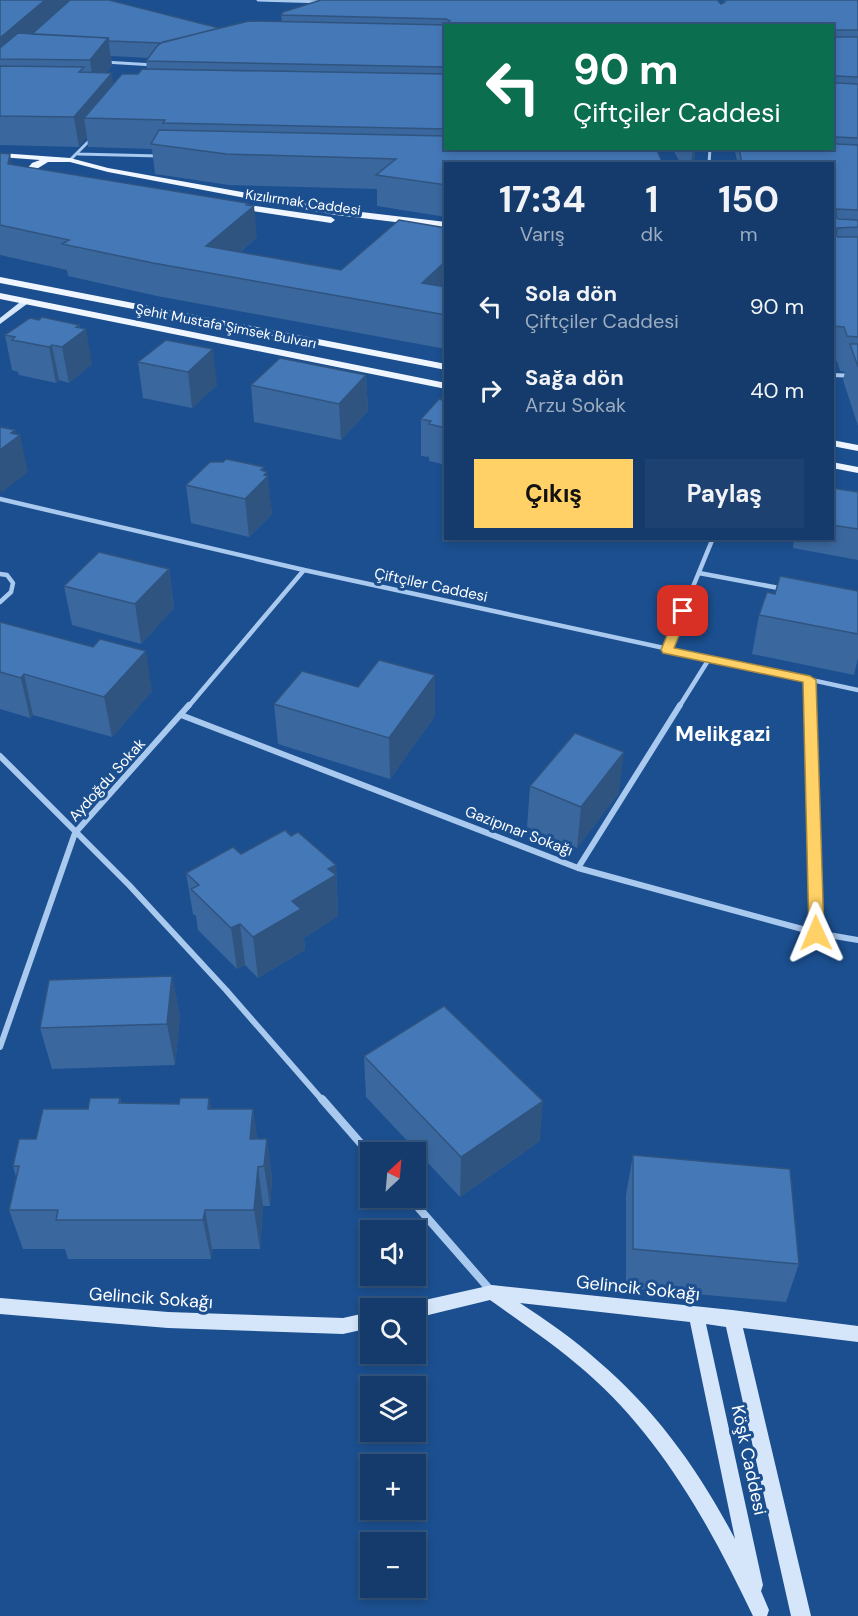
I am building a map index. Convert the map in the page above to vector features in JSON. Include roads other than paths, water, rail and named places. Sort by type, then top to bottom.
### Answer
[{"type":"main road","points":[[0,155],[66,159]]},
{"type":"main road","name":"Kızılırmak Caddesi","points":[[66,159],[336,212],[444,225]]},
{"type":"main road","points":[[18,172],[39,176],[30,170],[34,165],[66,159]]},
{"type":"main road","name":"Kızılırmak Caddesi","points":[[223,204],[316,219],[444,235]]},
{"type":"main road","name":"Şehit Mustafa Şimsek Bulvarı","points":[[0,280],[444,367]]},
{"type":"main road","name":"Şehit Mustafa Şimsek Bulvarı","points":[[0,296],[444,386]]},
{"type":"main road","points":[[834,443],[858,448]]},
{"type":"main road","points":[[834,465],[858,470]]},
{"type":"street","points":[[258,0],[329,2]]},
{"type":"street","points":[[98,61],[165,66]]},
{"type":"street","points":[[79,163],[93,136]]},
{"type":"street","points":[[79,163],[161,156]]},
{"type":"street","points":[[0,322],[27,301]]},
{"type":"street","points":[[834,375],[858,376]]},
{"type":"street","name":"Çiftçiler Caddesi","points":[[0,500],[304,570],[858,690]]},
{"type":"street","points":[[667,650],[712,540]]},
{"type":"street","name":"Aydoğdu Sokak","points":[[0,1047],[75,834],[181,715],[304,570]]},
{"type":"street","points":[[699,573],[790,590]]},
{"type":"street","points":[[0,574],[7,575],[13,583],[11,592],[0,602]]},
{"type":"street","points":[[578,868],[709,659]]},
{"type":"street","points":[[810,680],[816,933]]},
{"type":"street","name":"Gazipınar Sokağı","points":[[181,715],[578,868],[816,933],[858,940]]},
{"type":"street","points":[[0,756],[75,834],[146,902],[360,1143]]},
{"type":"street","points":[[419,1208],[492,1292],[592,1366],[629,1400],[663,1440],[699,1491],[731,1548],[760,1613]]},
{"type":"street","name":"Gelincik Sokağı","points":[[426,1308],[492,1292],[858,1334]]},
{"type":"street","name":"Gelincik Sokağı","points":[[0,1306],[180,1321],[343,1326],[360,1322]]},
{"type":"street","name":"Köşk Caddesi","points":[[696,1314],[760,1613]]},
{"type":"street","name":"Köşk Caddesi","points":[[732,1318],[801,1616]]},
{"type":"district","name":"Melikgazi","points":[[723,734]]}]
